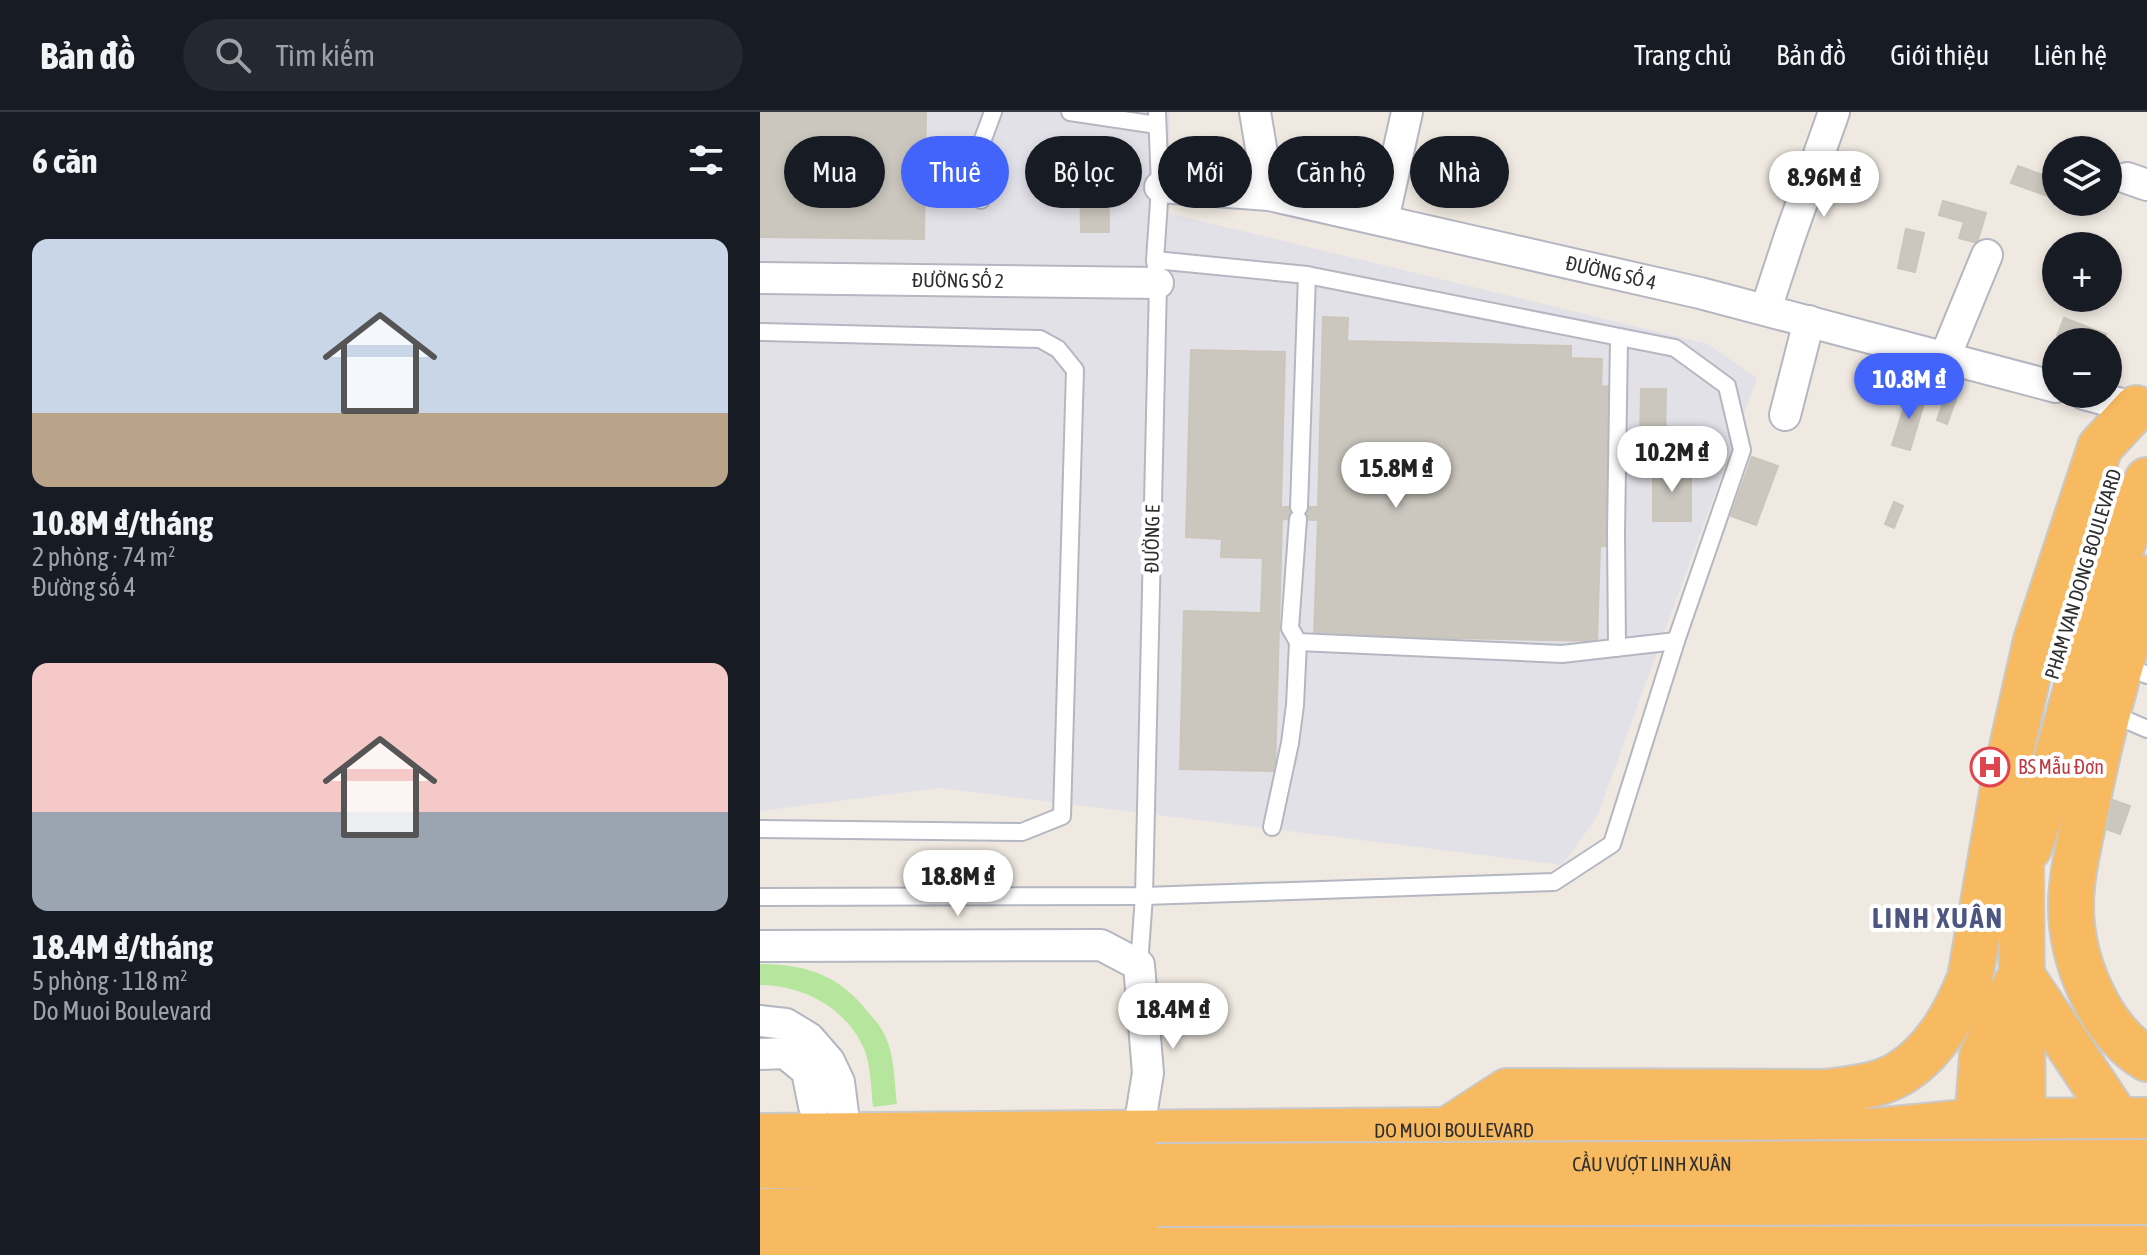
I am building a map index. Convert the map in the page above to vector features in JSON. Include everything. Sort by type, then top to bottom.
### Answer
[{"type":"highway","name":"PHAM VAN DONG BOULEVARD","points":[[2002,1245],[2023,1122],[2018,806],[2069,606],[2143,399]]},
{"type":"highway","points":[[1447,1130],[1507,1091],[1825,1092],[1866,1086],[1897,1075],[1931,1047],[1959,1006],[1970,978],[2003,787],[2036,640],[2100,447],[2143,399]]},
{"type":"highway","name":"PHAM VAN DONG BOULEVARD","points":[[2021,869],[2044,803],[2100,604],[2147,480]]},
{"type":"highway","points":[[2147,578],[2128,721],[2095,761],[2071,905],[2073,937],[2088,988],[2121,1036],[2147,1059]]},
{"type":"highway","name":"PHAM VAN DONG BOULEVARD","points":[[2002,1245],[1977,1121],[1982,1056],[2021,974]]},
{"type":"highway","points":[[760,1248],[1225,1246],[1413,1251],[1729,1246],[1877,1252],[2002,1245],[2119,1248],[2133,1120],[2021,974],[1874,1131],[1872,1185],[1877,1252]]},
{"type":"highway","name":"DO MUOI BOULEVARD","points":[[760,1211],[946,1206],[1150,1168],[1447,1130],[1874,1131],[1977,1121],[2133,1120]]},
{"type":"highway","name":"DO MUOI BOULEVARD","points":[[760,1136],[1150,1168]]},
{"type":"highway","name":"CẦU VƯỢT LINH XUÂN","points":[[1150,1168],[2147,1162]]},
{"type":"highway","name":"DO MUOI BOULEVARD","points":[[760,1166],[1150,1168]]},
{"type":"highway","name":"CẦU VƯỢT LINH XUÂN","points":[[1150,1168],[2147,1202]]},
{"type":"highway","points":[[946,1206],[1225,1246]]},
{"type":"street","points":[[1255,112],[1268,189]]},
{"type":"street","points":[[1383,220],[1407,112]]},
{"type":"street","points":[[1766,309],[1831,113]]},
{"type":"street","name":"ĐƯỜNG SỐ 4","points":[[1328,208],[1766,309],[2042,383]]},
{"type":"street","points":[[1945,357],[1987,255]]},
{"type":"street","name":"ĐƯỜNG SỐ 2","points":[[760,278],[1156,272]]},
{"type":"street","points":[[1785,415],[1809,321]]},
{"type":"street","points":[[2122,397],[2143,399]]},
{"type":"street","points":[[760,946],[1101,945],[1139,965],[1148,1073],[1150,1168]]},
{"type":"street","points":[[760,1021],[786,1024],[809,1038],[829,1061],[839,1082],[828,1110],[807,1071],[785,1053],[760,1054]]},
{"type":"lane","points":[[984,136],[993,112]]},
{"type":"lane","points":[[1070,112],[1157,118]]},
{"type":"lane","name":"ĐƯỜNG E","points":[[1157,118],[1158,141]]},
{"type":"lane","name":"ĐƯỜNG E","points":[[1139,965],[1144,896],[1159,208]]},
{"type":"lane","points":[[760,897],[1144,896],[1554,882],[1612,844],[1676,641],[1742,450],[1727,386],[1675,348],[1307,275],[1156,272]]},
{"type":"lane","points":[[1272,827],[1295,705],[1298,642],[1290,628],[1299,513],[1307,275]]},
{"type":"lane","points":[[760,332],[1040,339],[1058,349],[1075,370],[1062,816],[1022,832],[760,829]]},
{"type":"lane","points":[[1617,648],[1619,337]]},
{"type":"lane","points":[[1298,642],[1562,654],[1676,641]]},
{"type":"shaded area","points":[[760,112],[1170,112],[1170,136],[1158,136],[1158,208],[1168,208],[1168,213],[1708,344],[1757,378],[1597,817],[1562,865],[940,788],[760,811]]},
{"type":"green space","points":[[760,964],[807,969],[833,981],[857,999],[887,1040],[897,1104],[873,1107],[865,1051],[848,1023],[823,1002],[808,995],[793,989],[760,985]]},
{"type":"building","points":[[760,112],[926,112],[926,136],[901,136],[901,208],[924,208],[924,239],[760,237]]},
{"type":"building","points":[[2018,166],[2042,175],[2042,194],[2011,183]]},
{"type":"building","points":[[1943,201],[1986,213],[1977,243],[1959,238],[1964,222],[1939,215]]},
{"type":"building","points":[[1081,208],[1109,208],[1109,232],[1081,232]]},
{"type":"building","points":[[1906,229],[1924,233],[1915,272],[1898,268]]},
{"type":"building","points":[[1323,317],[1348,318],[1347,341],[1571,346],[1571,358],[1602,359],[1601,386],[1618,387],[1613,546],[1600,546],[1597,641],[1314,635],[1318,520],[1282,519],[1275,771],[1180,769],[1184,611],[1261,613],[1263,558],[1221,557],[1222,539],[1186,537],[1191,350],[1285,352],[1281,507],[1318,507]]},
{"type":"building","points":[[2064,318],[2090,328],[2060,328]]},
{"type":"building","points":[[1956,365],[1967,369],[1947,424],[1937,420]]},
{"type":"building","points":[[1641,389],[1666,389],[1665,442],[1640,442]]},
{"type":"building","points":[[1909,392],[1926,397],[1910,450],[1892,445]]},
{"type":"building","points":[[1752,457],[1778,466],[1756,525],[1731,516]]},
{"type":"building","points":[[1653,468],[1691,468],[1691,521],[1653,521]]},
{"type":"building","points":[[1894,502],[1903,506],[1894,528],[1885,524]]},
{"type":"building","points":[[2110,799],[2130,806],[2120,834],[2100,827]]},
{"type":"place","name":"BS Mẫu Đơn","points":[[1990,767]]},
{"type":"district","name":"LINH XUÂN","points":[[1938,918]]}]
